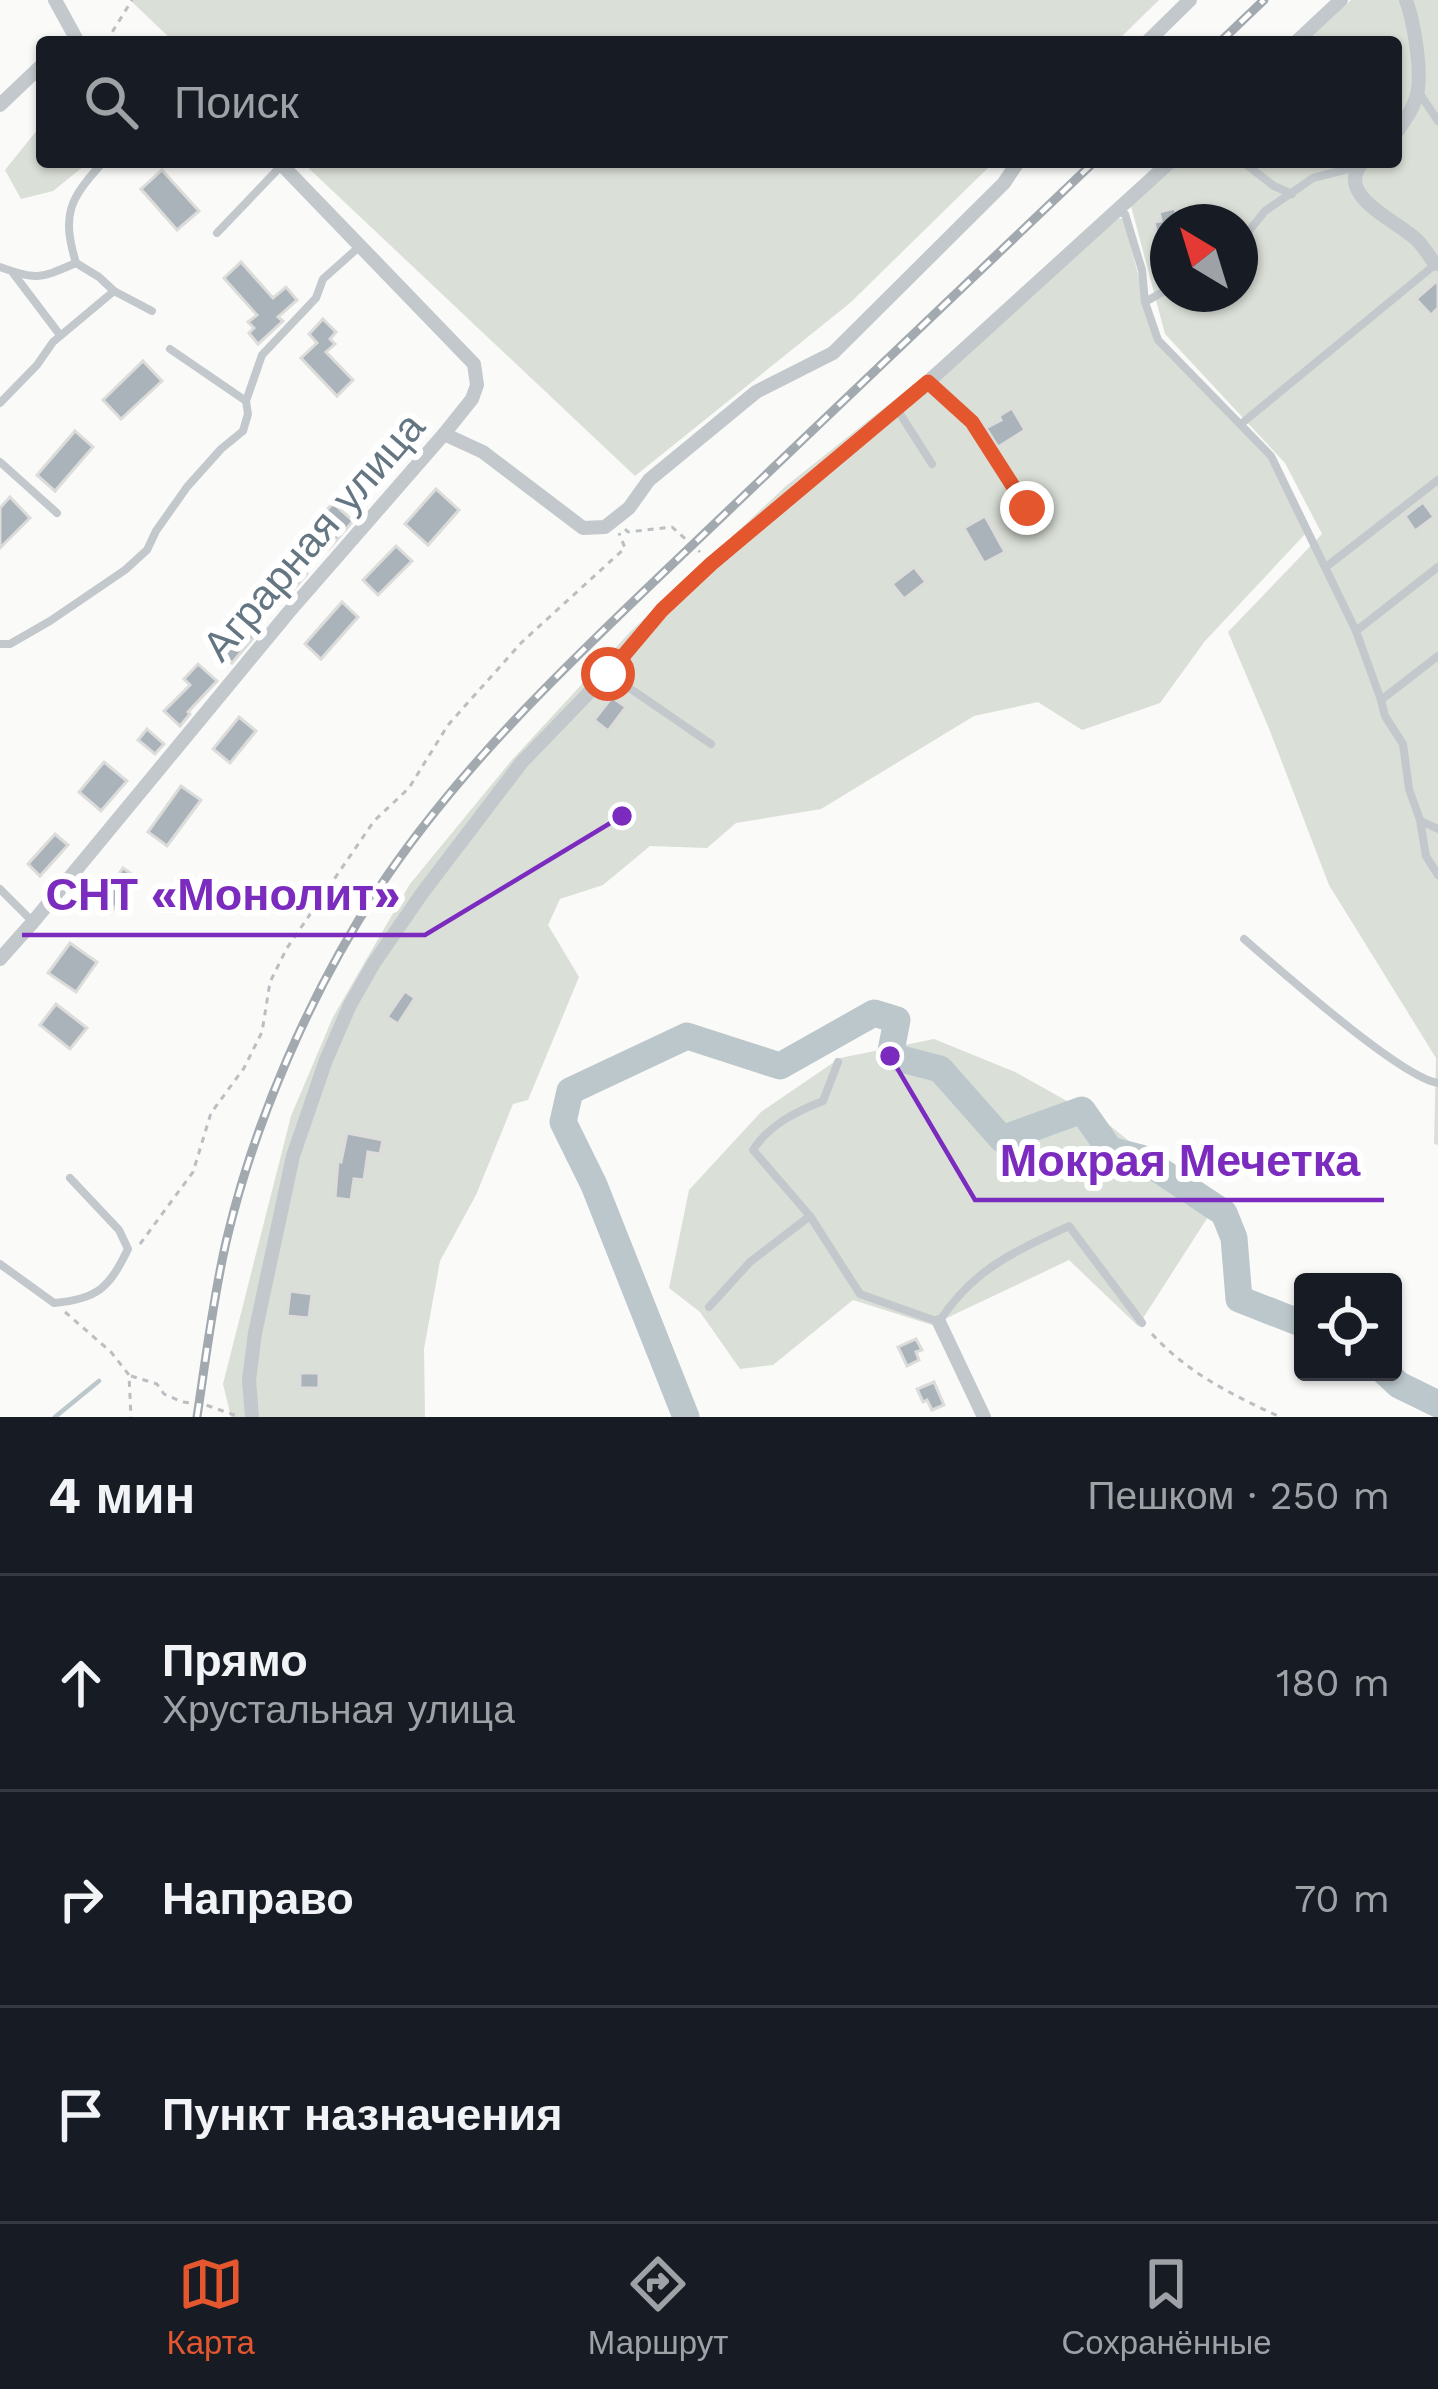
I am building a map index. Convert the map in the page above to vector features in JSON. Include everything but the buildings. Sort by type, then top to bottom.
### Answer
[{"type":"street","points":[[55,0],[74,36]]},
{"type":"street","points":[[1153,36],[1190,0]]},
{"type":"street","points":[[1302,36],[1341,0]]},
{"type":"street","points":[[1402,124],[1418,90],[1406,0]]},
{"type":"street","points":[[0,105],[36,71]]},
{"type":"street","name":"Аграрная улица","points":[[0,958],[472,399],[474,364],[284,168]]},
{"type":"street","points":[[444,434],[483,452],[583,528],[605,527],[629,508],[649,480],[756,392],[832,352],[1014,168]]},
{"type":"street","points":[[252,1417],[248,1402],[255,1334],[293,1156],[350,1004],[423,892],[522,762],[608,674],[662,610],[928,382],[1165,168]]},
{"type":"street","points":[[1359,168],[1354,183],[1361,199],[1420,242],[1437,263]]},
{"type":"street","points":[[939,1322],[984,1417]]},
{"type":"lane","points":[[1418,90],[1438,122]]},
{"type":"lane","points":[[98,168],[71,202],[68,238],[76,263],[114,291],[152,310]]},
{"type":"lane","points":[[217,233],[276,168]]},
{"type":"lane","points":[[1251,168],[1292,194]]},
{"type":"lane","points":[[1258,220],[1312,178],[1349,168]]},
{"type":"lane","points":[[1118,211],[1125,214],[1131,233],[1158,340],[1271,456],[1326,567],[1356,631],[1384,716],[1403,744],[1426,856],[1438,875]]},
{"type":"lane","points":[[0,644],[10,644],[50,621],[147,550],[187,487],[243,431],[246,401],[262,355],[316,298],[323,278],[362,246]]},
{"type":"lane","points":[[0,267],[43,277],[76,263]]},
{"type":"lane","points":[[1240,424],[1437,263]]},
{"type":"lane","points":[[12,272],[60,335]]},
{"type":"lane","points":[[0,403],[60,335],[114,291]]},
{"type":"lane","points":[[1145,302],[1150,299]]},
{"type":"lane","points":[[170,349],[246,401]]},
{"type":"lane","points":[[928,382],[972,422],[1027,508]]},
{"type":"lane","points":[[897,409],[932,464]]},
{"type":"lane","points":[[0,462],[57,513]]},
{"type":"lane","points":[[1326,567],[1438,480]]},
{"type":"lane","points":[[1356,631],[1438,568]]},
{"type":"lane","points":[[1381,700],[1438,656]]},
{"type":"lane","points":[[608,674],[711,744]]},
{"type":"lane","points":[[1420,820],[1438,829]]},
{"type":"lane","points":[[0,890],[33,922]]},
{"type":"lane","points":[[1244,939],[1387,1054],[1426,1081],[1438,1083]]},
{"type":"lane","points":[[838,1062],[823,1101],[764,1133],[753,1150],[810,1216],[860,1294],[939,1322],[957,1293],[1004,1257],[1069,1226],[1142,1323]]},
{"type":"lane","points":[[0,1264],[54,1303],[101,1292],[128,1249],[119,1230],[70,1178]]},
{"type":"lane","points":[[709,1307],[750,1262],[810,1216]]},
{"type":"path","points":[[110,36],[132,0]]},
{"type":"path","points":[[614,520],[628,532],[672,527],[711,564]]},
{"type":"path","points":[[136,1250],[193,1172],[212,1114],[244,1069],[262,1031],[270,982],[287,948],[374,821],[409,788],[448,725],[522,641],[625,548],[614,520]]},
{"type":"path","points":[[54,1303],[111,1352],[129,1375],[157,1384],[164,1394],[182,1402],[240,1417]]},
{"type":"path","points":[[1142,1323],[1171,1354],[1224,1392],[1280,1417]]},
{"type":"path","points":[[129,1375],[131,1417]]},
{"type":"path","points":[[206,1405],[206,1417]]},
{"type":"shaded area","points":[[130,0],[1159,0],[1122,36],[168,36]]},
{"type":"shaded area","points":[[1351,0],[1438,0],[1438,1145],[1434,1144],[1436,1058],[1329,885],[1228,632],[1322,534],[1285,463],[1165,334],[1159,312],[1258,312],[1258,204],[1150,204],[1150,278],[1131,206],[1172,168],[1402,168],[1402,36],[1312,36]]},
{"type":"shaded area","points":[[36,131],[36,168],[82,168],[53,191],[21,199],[5,170]]},
{"type":"shaded area","points":[[308,168],[988,168],[850,303],[635,476]]},
{"type":"shaded area","points":[[1108,216],[1124,219],[1155,341],[1267,457],[1307,532],[1205,641],[1160,703],[1082,730],[1038,702],[974,716],[821,809],[736,823],[707,848],[650,846],[603,885],[560,899],[548,925],[579,977],[528,1100],[513,1104],[476,1195],[440,1261],[424,1349],[425,1417],[231,1417],[223,1384],[291,1116],[333,1017],[410,884],[511,761],[630,632],[786,486],[918,381]]},
{"type":"shaded area","points":[[934,1039],[1015,1072],[1108,1124],[1213,1209],[1138,1326],[1069,1260],[932,1325],[853,1300],[773,1365],[740,1369],[700,1312],[669,1288],[689,1190],[761,1112],[840,1058]]},
{"type":"waterway","points":[[686,1417],[594,1185],[563,1122],[570,1091],[687,1036],[780,1066],[874,1013],[897,1020],[890,1056],[940,1069],[1002,1139],[1082,1110],[1110,1150],[1141,1158],[1224,1213],[1234,1238],[1239,1299],[1294,1320]]},
{"type":"waterway","points":[[55,1417],[99,1381]]},
{"type":"waterway","points":[[1395,1381],[1438,1404]]},
{"type":"railway","points":[[1226,36],[1264,0]]},
{"type":"railway","points":[[197,1417],[227,1238],[253,1148],[308,1014],[377,891],[450,794],[575,658],[1088,168]]},
{"type":"place","name":"СНТ «Монолит»","points":[[622,816]]},
{"type":"place","name":"Мокрая Мечетка","points":[[890,1056]]},
{"type":"route","points":[[608,674],[662,610],[711,564],[928,382],[972,422],[1027,508]]}]
